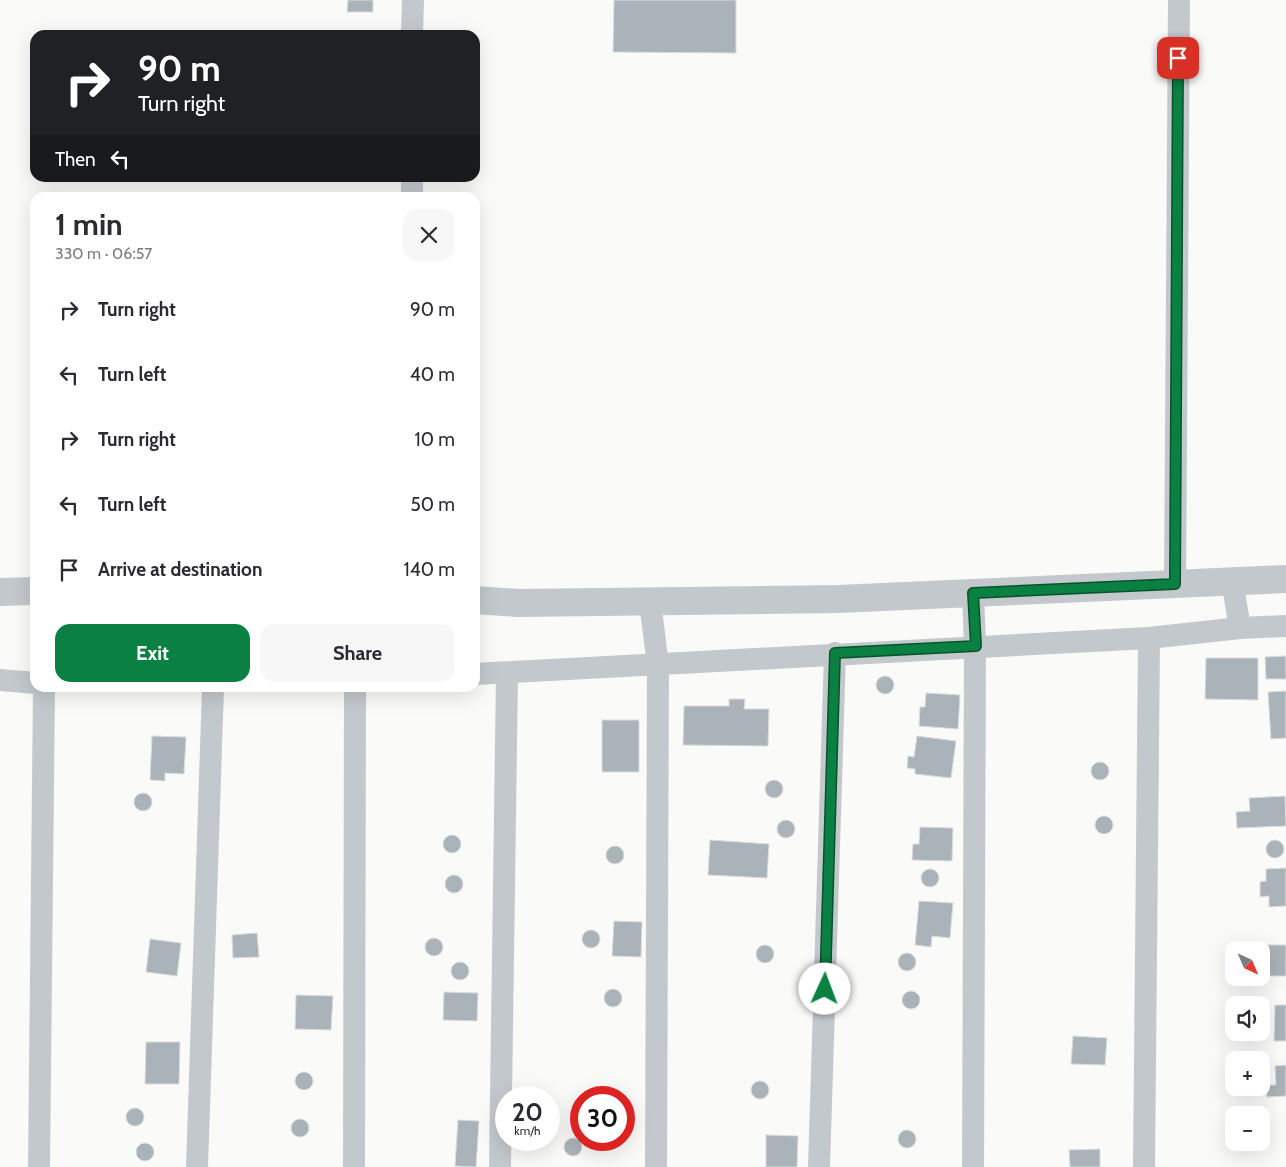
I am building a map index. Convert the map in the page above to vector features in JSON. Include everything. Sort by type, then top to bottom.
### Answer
[{"type":"street","points":[[412,0],[412,30]]},
{"type":"street","points":[[1175,584],[1179,0]]},
{"type":"street","points":[[480,600],[518,603],[838,599],[1286,579]]},
{"type":"street","points":[[1232,581],[1240,628]]},
{"type":"street","points":[[0,592],[30,591]]},
{"type":"street","points":[[973,593],[976,646],[973,1167]]},
{"type":"street","points":[[650,601],[658,666],[656,1167]]},
{"type":"street","points":[[480,674],[658,666],[835,653],[1149,638],[1240,628],[1286,626]]},
{"type":"street","points":[[1144,1167],[1149,638]]},
{"type":"street","points":[[819,1167],[835,653]]},
{"type":"street","points":[[500,1167],[507,674]]},
{"type":"street","points":[[0,680],[30,683]]},
{"type":"street","points":[[40,1167],[44,692]]},
{"type":"street","points":[[198,1167],[214,692]]},
{"type":"street","points":[[354,1167],[355,692]]},
{"type":"building","points":[[348,0],[373,0],[373,12],[347,12]]},
{"type":"building","points":[[614,0],[736,0],[736,53],[613,52]]},
{"type":"building","points":[[1286,656],[1286,679],[1266,679],[1265,657]]},
{"type":"building","points":[[1206,658],[1258,658],[1258,700],[1205,699]]},
{"type":"building","points":[[885,676],[891,679],[894,685],[891,691],[885,694],[879,691],[876,685],[879,679]]},
{"type":"building","points":[[1286,691],[1286,738],[1271,739],[1268,692]]},
{"type":"building","points":[[926,693],[960,695],[958,729],[919,726],[920,707],[925,707]]},
{"type":"building","points":[[729,699],[745,699],[744,709],[769,709],[768,746],[683,745],[684,706],[729,706]]},
{"type":"building","points":[[602,720],[639,720],[639,772],[602,772]]},
{"type":"building","points":[[152,736],[186,737],[184,774],[165,773],[165,781],[150,780]]},
{"type":"building","points":[[917,736],[956,741],[951,778],[915,774],[915,769],[907,768],[908,756],[914,757]]},
{"type":"building","points":[[1100,762],[1106,765],[1109,771],[1106,777],[1100,780],[1094,777],[1091,771],[1094,765]]},
{"type":"building","points":[[774,780],[780,783],[783,789],[780,795],[774,798],[768,795],[765,789],[768,783]]},
{"type":"building","points":[[143,793],[149,796],[152,802],[149,808],[143,811],[137,808],[134,802],[137,796]]},
{"type":"building","points":[[1285,796],[1286,826],[1237,828],[1236,812],[1250,811],[1249,798]]},
{"type":"building","points":[[1104,816],[1110,819],[1113,825],[1110,831],[1104,834],[1098,831],[1095,825],[1098,819]]},
{"type":"building","points":[[786,820],[792,823],[795,829],[792,835],[786,838],[780,835],[777,829],[780,823]]},
{"type":"building","points":[[920,827],[953,828],[952,861],[912,860],[913,844],[919,844]]},
{"type":"building","points":[[452,835],[458,838],[461,844],[458,850],[452,853],[446,850],[443,844],[446,838]]},
{"type":"building","points":[[710,840],[769,844],[767,878],[708,875]]},
{"type":"building","points":[[1275,840],[1281,843],[1284,849],[1281,855],[1275,858],[1269,855],[1266,849],[1269,843]]},
{"type":"building","points":[[615,846],[621,849],[624,855],[621,861],[615,864],[609,861],[606,855],[609,849]]},
{"type":"building","points":[[1286,868],[1286,906],[1269,907],[1269,896],[1260,897],[1260,882],[1266,881],[1266,869]]},
{"type":"building","points":[[930,869],[936,872],[939,878],[936,884],[930,887],[924,884],[921,878],[924,872]]},
{"type":"building","points":[[454,875],[460,878],[463,884],[460,890],[454,893],[448,890],[445,884],[448,878]]},
{"type":"building","points":[[919,901],[953,903],[950,938],[932,936],[931,947],[915,945]]},
{"type":"building","points":[[614,921],[642,922],[641,957],[612,956]]},
{"type":"building","points":[[591,930],[597,933],[600,939],[597,945],[591,948],[585,945],[582,939],[585,933]]},
{"type":"building","points":[[257,933],[259,957],[233,958],[232,935]]},
{"type":"building","points":[[434,938],[440,941],[443,947],[440,953],[434,956],[428,953],[425,947],[428,941]]},
{"type":"building","points":[[150,939],[181,943],[177,976],[146,972]]},
{"type":"building","points":[[765,945],[771,948],[774,954],[771,960],[765,963],[759,960],[756,954],[759,948]]},
{"type":"building","points":[[1270,945],[1286,945],[1286,976],[1270,976]]},
{"type":"building","points":[[907,953],[913,956],[916,962],[913,968],[907,971],[901,968],[898,962],[901,956]]},
{"type":"building","points":[[460,962],[466,965],[469,971],[466,977],[460,980],[454,977],[451,971],[454,965]]},
{"type":"building","points":[[613,989],[619,992],[622,998],[619,1004],[613,1007],[607,1004],[604,998],[607,992]]},
{"type":"building","points":[[911,991],[917,994],[920,1000],[917,1006],[911,1009],[905,1006],[902,1000],[905,994]]},
{"type":"building","points":[[444,992],[478,993],[477,1021],[443,1020]]},
{"type":"building","points":[[296,995],[333,996],[331,1030],[295,1029]]},
{"type":"building","points":[[1275,1005],[1286,1005],[1286,1041],[1274,1041]]},
{"type":"building","points":[[1073,1036],[1107,1038],[1105,1065],[1071,1064]]},
{"type":"building","points":[[146,1042],[180,1042],[179,1084],[145,1084]]},
{"type":"building","points":[[1286,1065],[1286,1096],[1267,1097],[1270,1096],[1270,1085],[1276,1085],[1275,1066]]},
{"type":"building","points":[[304,1072],[310,1075],[313,1081],[310,1087],[304,1090],[298,1087],[295,1081],[298,1075]]},
{"type":"building","points":[[760,1081],[766,1084],[769,1090],[766,1096],[760,1099],[754,1096],[751,1090],[754,1084]]},
{"type":"building","points":[[135,1108],[141,1111],[144,1117],[141,1123],[135,1126],[129,1123],[126,1117],[129,1111]]},
{"type":"building","points":[[300,1119],[306,1122],[309,1128],[306,1134],[300,1137],[294,1134],[291,1128],[294,1122]]},
{"type":"building","points":[[458,1120],[479,1121],[476,1167],[455,1166]]},
{"type":"building","points":[[907,1130],[913,1133],[916,1139],[913,1145],[907,1148],[901,1145],[898,1139],[901,1133]]},
{"type":"building","points":[[766,1135],[798,1136],[797,1167],[766,1167]]},
{"type":"building","points":[[570,1139],[570,1151],[580,1151],[579,1153],[573,1156],[567,1153],[564,1147]]},
{"type":"building","points":[[145,1143],[151,1146],[154,1152],[151,1158],[145,1161],[139,1158],[136,1152],[139,1146]]},
{"type":"building","points":[[1100,1149],[1100,1167],[1070,1167],[1069,1150]]},
{"type":"route","points":[[825,989],[835,653],[976,646],[973,593],[1175,584],[1178,58]]}]
